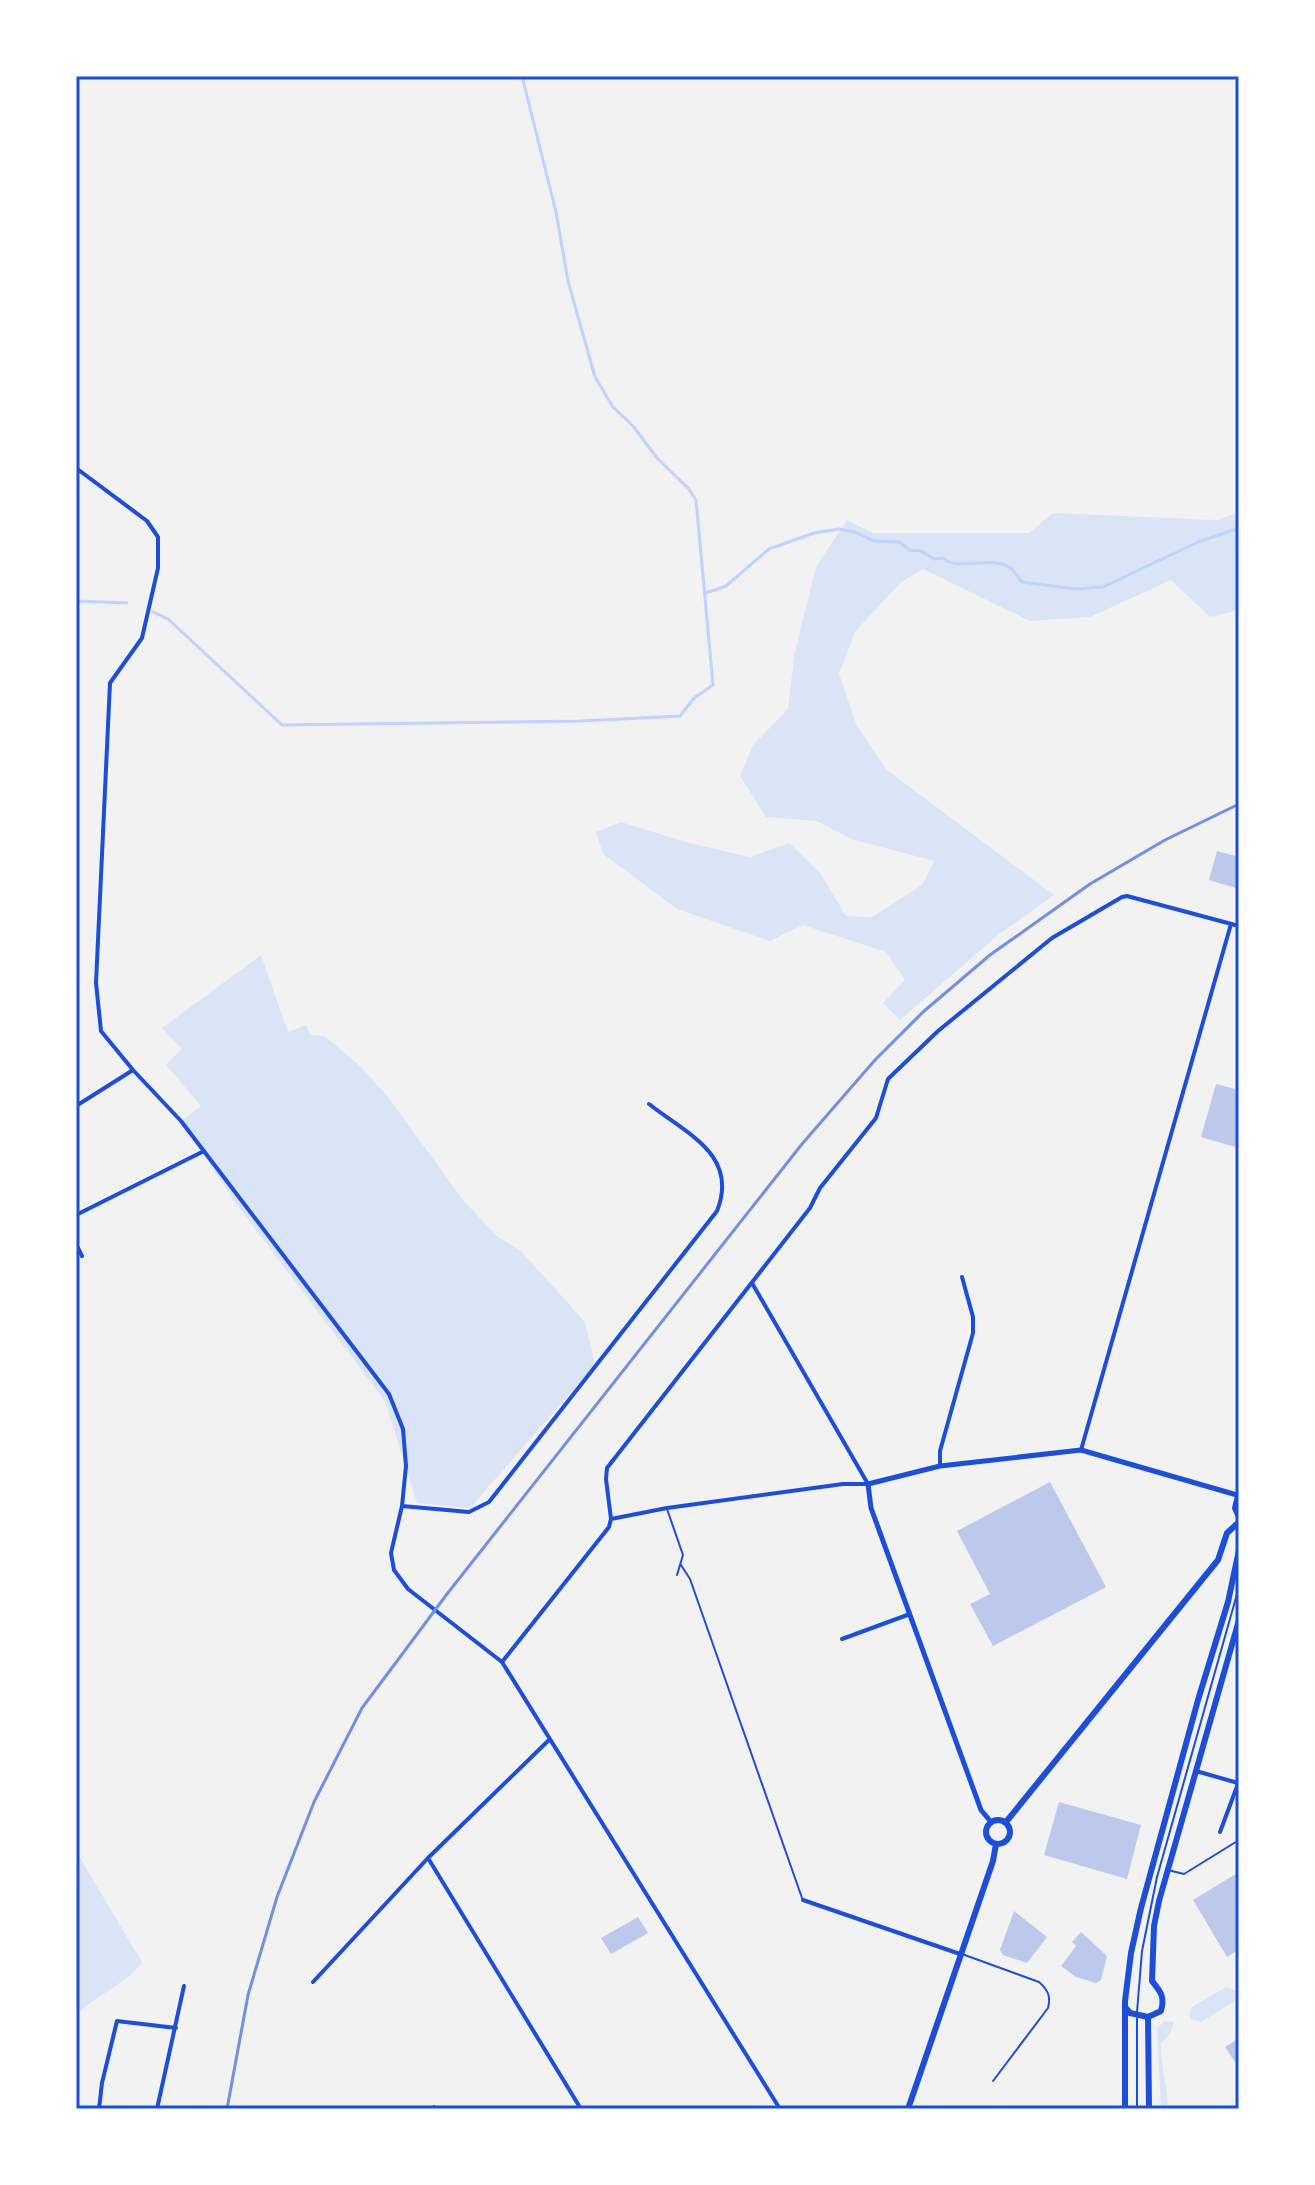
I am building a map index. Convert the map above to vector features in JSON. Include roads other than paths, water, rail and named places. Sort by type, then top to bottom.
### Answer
[{"type":"main road","points":[[1006,1822],[1218,1560],[1227,1533],[1239,1520],[1235,1508],[1238,1493]]},
{"type":"main road","points":[[1125,2109],[1125,2007],[1131,1953],[1198,1700],[1228,1602],[1239,1550]]},
{"type":"main road","points":[[1125,2007],[1137,2016],[1148,2017],[1161,2011],[1161,1992],[1152,1981],[1154,1926],[1167,1870],[1239,1620]]},
{"type":"main road","points":[[991,1822],[1006,1822],[1010,1829],[1009,1837],[1003,1843],[996,1844],[989,1840],[986,1832],[991,1822]]},
{"type":"main road","points":[[908,2109],[993,1861],[996,1844]]},
{"type":"main road","points":[[1148,2017],[1149,2109]]},
{"type":"street","points":[[76,468],[147,521],[158,537],[158,568],[142,638],[110,683],[96,983],[101,1031],[181,1121],[389,1394],[400,1418],[406,1466],[392,1562],[394,1570],[422,1599],[502,1662],[780,2109]]},
{"type":"street","points":[[502,1662],[609,1527],[607,1468],[810,1208],[820,1188],[876,1118],[888,1079],[938,1031],[1052,938],[1119,898],[1127,896],[1239,926]]},
{"type":"street","points":[[1081,1450],[1231,924]]},
{"type":"street","points":[[76,1106],[133,1070]]},
{"type":"street","points":[[402,1506],[469,1512],[489,1502],[717,1211],[724,1185],[714,1155],[649,1104]]},
{"type":"street","points":[[76,1215],[204,1151]]},
{"type":"street","points":[[76,1244],[82,1256]]},
{"type":"street","points":[[940,1466],[940,1451],[973,1333],[973,1317],[962,1277]]},
{"type":"street","points":[[752,1283],[868,1484],[871,1508],[981,1810],[991,1822]]},
{"type":"street","points":[[611,1519],[667,1508],[843,1484],[868,1484],[940,1466],[1081,1450],[1238,1493]]},
{"type":"street","points":[[842,1639],[910,1614]]},
{"type":"street","points":[[313,1982],[428,1858],[550,1739]]},
{"type":"street","points":[[1196,1771],[1238,1782],[1220,1832]]},
{"type":"street","points":[[428,1858],[581,2109]]},
{"type":"street","points":[[803,1900],[960,1954]]},
{"type":"street","points":[[157,2109],[184,1986]]},
{"type":"street","points":[[99,2109],[117,2021],[176,2028]]},
{"type":"lane","points":[[667,1508],[683,1555],[677,1575]]},
{"type":"lane","points":[[681,1565],[690,1579],[803,1900]]},
{"type":"lane","points":[[1137,2109],[1137,2016],[1142,1951],[1157,1877],[1239,1587]]},
{"type":"lane","points":[[1167,1870],[1184,1874],[1239,1840]]},
{"type":"lane","points":[[960,1954],[1039,1982],[1047,1989],[1050,1999],[1048,2008],[993,2081]]},
{"type":"waterway","points":[[153,612],[168,619],[282,725],[581,721],[680,716],[694,698],[713,685],[696,500],[613,407],[595,377],[568,281],[556,212],[522,76]]},
{"type":"waterway","points":[[706,593],[726,586],[769,549],[814,533],[839,529],[874,541],[899,542],[910,550],[956,564],[1001,564],[1011,568],[1022,582],[1076,589],[1103,587],[1198,542],[1239,528]]},
{"type":"waterway","points":[[76,601],[127,603]]},
{"type":"railway","points":[[227,2109],[248,1995],[277,1897],[314,1802],[362,1708],[447,1594],[802,1144],[875,1060],[923,1012],[990,955],[1090,884],[1165,840],[1239,804]]}]
